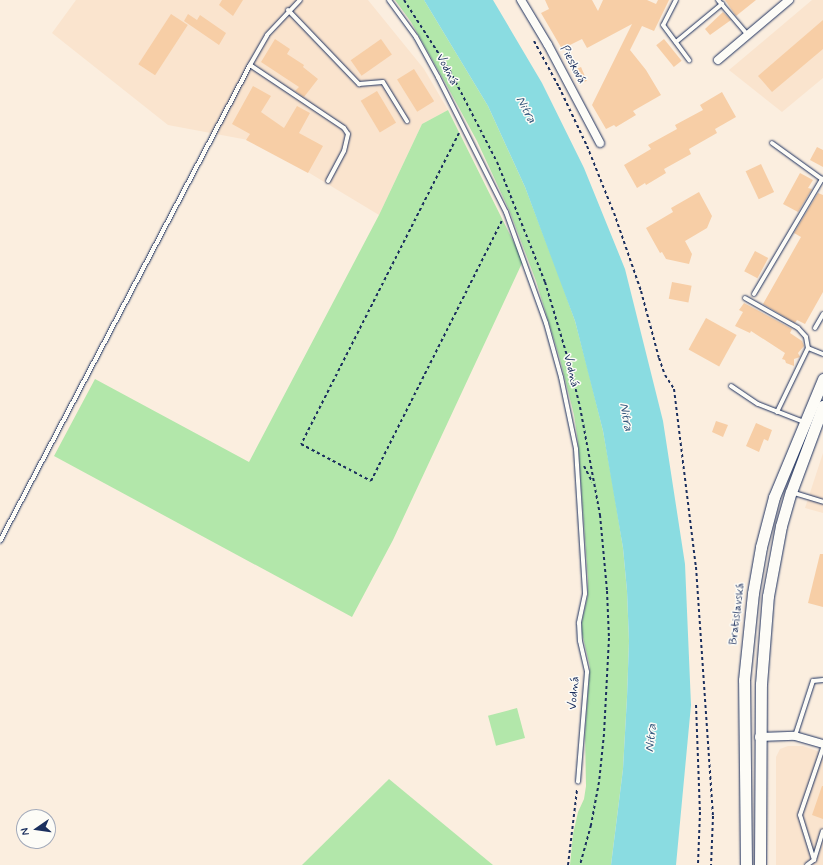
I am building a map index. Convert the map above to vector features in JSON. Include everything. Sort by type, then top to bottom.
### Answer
[{"type":"main road","name":"Bratislavská","points":[[746,865],[744,718],[746,650],[753,593],[761,547],[774,498],[823,379]]},
{"type":"main road","points":[[760,865],[761,678],[768,596],[781,526],[791,492],[823,406]]},
{"type":"main road","points":[[753,593],[768,596]]},
{"type":"main road","points":[[744,718],[760,737]]},
{"type":"main road","points":[[744,756],[760,737]]},
{"type":"street","name":"Piesková","points":[[521,0],[548,45],[600,143]]},
{"type":"street","points":[[718,60],[789,0]]},
{"type":"street","points":[[760,737],[795,736],[823,744]]},
{"type":"lane","points":[[0,541],[250,65],[267,35],[288,10],[300,0]]},
{"type":"lane","name":"Vodná","points":[[389,0],[416,37],[463,125],[506,212],[546,323],[561,377],[576,449],[585,594],[579,616],[579,631],[587,672],[578,782]]},
{"type":"lane","points":[[676,0],[663,25],[689,60]]},
{"type":"lane","points":[[676,42],[720,2],[747,34]]},
{"type":"lane","points":[[288,10],[359,84],[383,82],[407,121]]},
{"type":"lane","points":[[250,65],[344,128],[348,134],[344,151],[328,181]]},
{"type":"lane","points":[[754,294],[822,179],[772,143]]},
{"type":"lane","points":[[745,298],[798,328],[806,337],[808,348],[777,412]]},
{"type":"lane","points":[[815,328],[823,314]]},
{"type":"lane","points":[[808,348],[823,354]]},
{"type":"lane","points":[[731,386],[758,404],[804,422]]},
{"type":"lane","points":[[791,492],[823,502]]},
{"type":"lane","points":[[795,736],[813,682],[823,680]]},
{"type":"lane","points":[[814,860],[800,815],[823,748]]},
{"type":"lane","points":[[807,865],[814,860],[823,831]]},
{"type":"path","points":[[530,35],[559,87],[587,146],[614,213],[638,284],[665,375],[674,389],[696,567],[713,816],[711,865]]},
{"type":"path","points":[[463,125],[301,444],[370,481],[506,212]]},
{"type":"path","points":[[580,865],[591,825],[599,782],[608,680],[607,591],[600,515],[593,483]]},
{"type":"path","points":[[696,705],[700,812],[698,865]]},
{"type":"path","points":[[568,865],[578,782]]},
{"type":"shaded area","points":[[76,0],[368,0],[424,69],[448,110],[422,124],[379,215],[258,142],[168,125],[52,33]]},
{"type":"shaded area","points":[[812,0],[823,0],[823,78],[782,112],[729,70]]},
{"type":"shaded area","points":[[823,453],[823,513],[805,508]]},
{"type":"shaded area","points":[[788,746],[803,746],[823,753],[823,865],[776,865],[776,757],[780,749]]},
{"type":"green space","points":[[395,0],[424,0],[488,106],[525,187],[559,276],[575,321],[589,374],[603,431],[613,486],[623,548],[627,591],[629,641],[623,769],[611,865],[570,865],[573,834],[578,812],[584,799],[586,786],[585,735],[590,667],[582,633],[582,622],[588,595],[588,579],[578,442],[574,415],[560,359],[536,281],[510,212],[477,141],[411,22]]},
{"type":"green space","points":[[448,110],[523,261],[393,540],[352,617],[54,456],[95,379],[249,462],[379,215],[422,124]]},
{"type":"green space","points":[[517,708],[525,738],[496,746],[488,716]]},
{"type":"green space","points":[[389,779],[493,865],[302,865]]},
{"type":"water","name":"Nitra","points":[[424,0],[493,0],[542,83],[584,168],[625,269],[663,421],[685,564],[691,705],[676,865],[611,865],[623,769],[629,641],[627,591],[623,548],[603,431],[575,321],[525,187],[488,106]]},
{"type":"building","points":[[222,0],[243,0],[233,16],[219,5]]},
{"type":"building","points":[[545,0],[592,0],[598,11],[603,0],[647,0],[656,4],[658,0],[669,0],[654,31],[642,26],[630,50],[646,70],[661,95],[633,111],[636,115],[616,127],[614,125],[606,129],[592,105],[632,24],[587,48],[582,39],[562,49],[541,13],[549,9]]},
{"type":"building","points":[[725,0],[756,0],[736,16]]},
{"type":"building","points":[[723,12],[731,20],[710,35],[705,29]]},
{"type":"building","points":[[171,14],[188,25],[155,75],[138,64]]},
{"type":"building","points":[[188,14],[197,20],[200,15],[226,33],[219,45],[184,21]]},
{"type":"building","points":[[823,20],[823,49],[772,92],[758,76]]},
{"type":"building","points":[[275,39],[290,49],[287,54],[304,65],[303,67],[318,79],[304,97],[295,91],[299,87],[261,62]]},
{"type":"building","points":[[381,39],[392,55],[362,76],[351,60]]},
{"type":"building","points":[[664,39],[682,61],[674,67],[656,45]]},
{"type":"building","points":[[581,67],[587,81],[579,84],[574,70]]},
{"type":"building","points":[[414,69],[434,101],[417,112],[397,80]]},
{"type":"building","points":[[253,86],[271,96],[261,112],[284,128],[297,106],[310,113],[299,133],[323,146],[308,173],[246,140],[250,134],[232,124]]},
{"type":"building","points":[[377,91],[396,123],[380,133],[361,101]]},
{"type":"building","points":[[722,92],[736,117],[715,129],[717,133],[689,149],[691,154],[664,169],[666,173],[646,185],[645,183],[637,188],[624,165],[651,149],[648,145],[677,129],[675,125],[703,110],[700,105]]},
{"type":"building","points":[[817,147],[823,150],[823,167],[810,160]]},
{"type":"building","points":[[761,164],[774,192],[759,199],[746,171]]},
{"type":"building","points":[[800,173],[813,180],[808,188],[812,189],[798,212],[783,204]]},
{"type":"building","points":[[699,192],[712,216],[707,228],[685,241],[692,254],[689,264],[666,259],[662,252],[660,253],[646,228],[673,212],[671,208]]},
{"type":"building","points":[[818,193],[823,195],[823,292],[805,324],[797,320],[795,323],[763,304],[801,237],[794,233]]},
{"type":"building","points":[[755,251],[768,258],[757,278],[744,271]]},
{"type":"building","points":[[672,282],[692,286],[688,303],[669,299]]},
{"type":"building","points":[[744,303],[792,329],[790,333],[802,341],[804,346],[798,353],[800,357],[794,359],[794,366],[786,363],[785,360],[782,359],[785,353],[751,331],[750,333],[735,326],[743,312],[739,310]]},
{"type":"building","points":[[706,318],[737,335],[719,366],[689,349]]},
{"type":"building","points":[[716,421],[728,425],[723,437],[712,432]]},
{"type":"building","points":[[756,423],[772,430],[768,441],[764,439],[759,452],[746,446]]},
{"type":"building","points":[[820,554],[823,554],[823,607],[808,603]]},
{"type":"building","points":[[823,786],[823,819],[812,815]]}]
